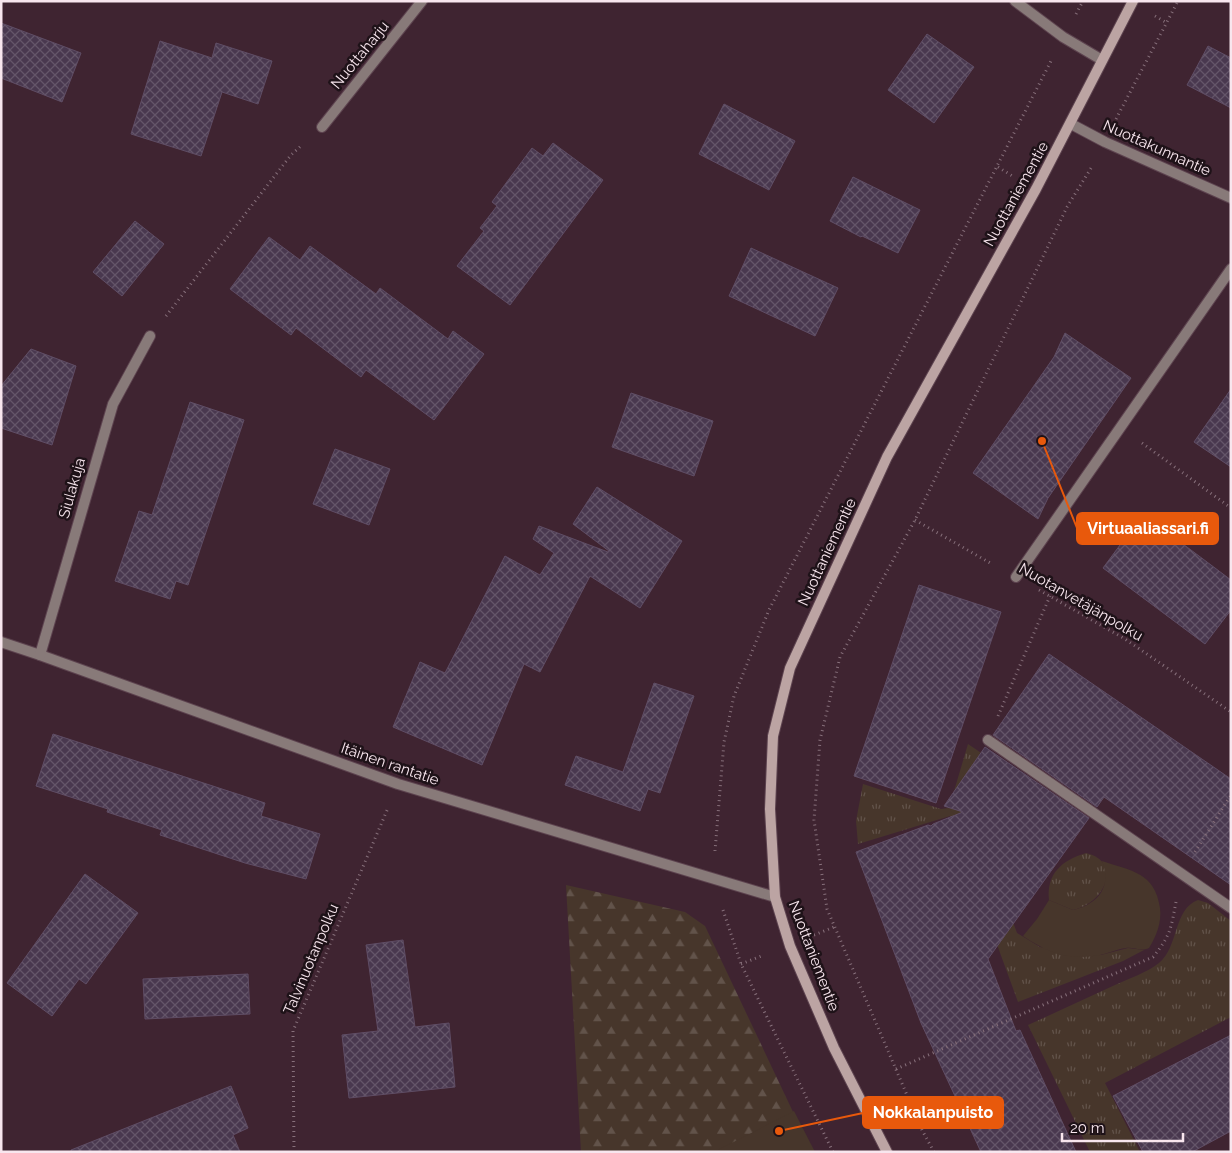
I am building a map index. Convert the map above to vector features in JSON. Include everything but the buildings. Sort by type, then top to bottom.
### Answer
[{"type":"main road","name":"Nuottaniementie","points":[[887,1152],[834,1048],[790,946],[775,897],[770,809],[773,736],[790,668],[887,457],[1071,124],[1133,1]]},
{"type":"street","name":"Nuottaharju","points":[[322,127],[422,1]]},
{"type":"street","points":[[1015,1],[1063,37],[1102,60]]},
{"type":"street","name":"Nuottakunnantie","points":[[1071,124],[1105,142],[1231,198]]},
{"type":"street","points":[[1016,577],[1231,268]]},
{"type":"street","name":"Siulakuja","points":[[40,654],[113,404],[150,336]]},
{"type":"street","name":"Itäinen rantatie","points":[[1,642],[40,654],[398,784],[775,897]]},
{"type":"street","points":[[988,740],[1231,908]]},
{"type":"path","points":[[998,167],[1083,1]]},
{"type":"path","points":[[934,1152],[922,1130],[827,909],[814,820],[820,740],[840,657],[915,520],[1067,207],[1086,178],[1178,1]]},
{"type":"path","points":[[150,336],[291,155],[322,127]]},
{"type":"path","points":[[1120,426],[1231,508]]},
{"type":"path","name":"Nuotanvetäjänpolku","points":[[915,520],[1126,639],[1231,712]]},
{"type":"path","points":[[988,740],[1050,596]]},
{"type":"path","name":"Talvinuotanpolku","points":[[294,1152],[293,1030],[398,784]]},
{"type":"path","points":[[896,1069],[1153,957]]},
{"type":"green space","points":[[968,744],[993,761],[967,798],[1017,933],[1040,947],[1101,955],[1128,948],[1144,950],[1123,961],[1018,1002],[950,816],[858,844],[856,821],[863,784],[941,809],[949,808]]},
{"type":"green space","points":[[1086,853],[1097,858],[1104,865],[1107,873],[1101,891],[1084,906],[1073,910],[1049,900],[1050,883],[1057,869],[1077,856]]},
{"type":"green space","points":[[1102,861],[1140,875],[1153,887],[1160,908],[1160,919],[1156,934],[1149,948],[1143,950],[1126,948],[1100,955],[1078,957],[1050,951],[1023,936],[1049,900],[1073,910],[1090,903],[1096,898],[1104,886],[1105,870]]},
{"type":"green space","points":[[566,885],[685,912],[705,926],[812,1152],[581,1152]]},
{"type":"green space","points":[[1198,900],[1208,903],[1231,921],[1231,1017],[1105,1083],[1140,1152],[1090,1152],[1028,1025],[1144,972],[1159,963],[1170,948],[1184,911]]},
{"type":"green space","points":[[794,1111],[815,1152],[714,1152]]},
{"type":"place","name":"Virtuaaliassari.fi","points":[[1042,441]]},
{"type":"place","name":"Nokkalanpuisto","points":[[779,1131]]}]
